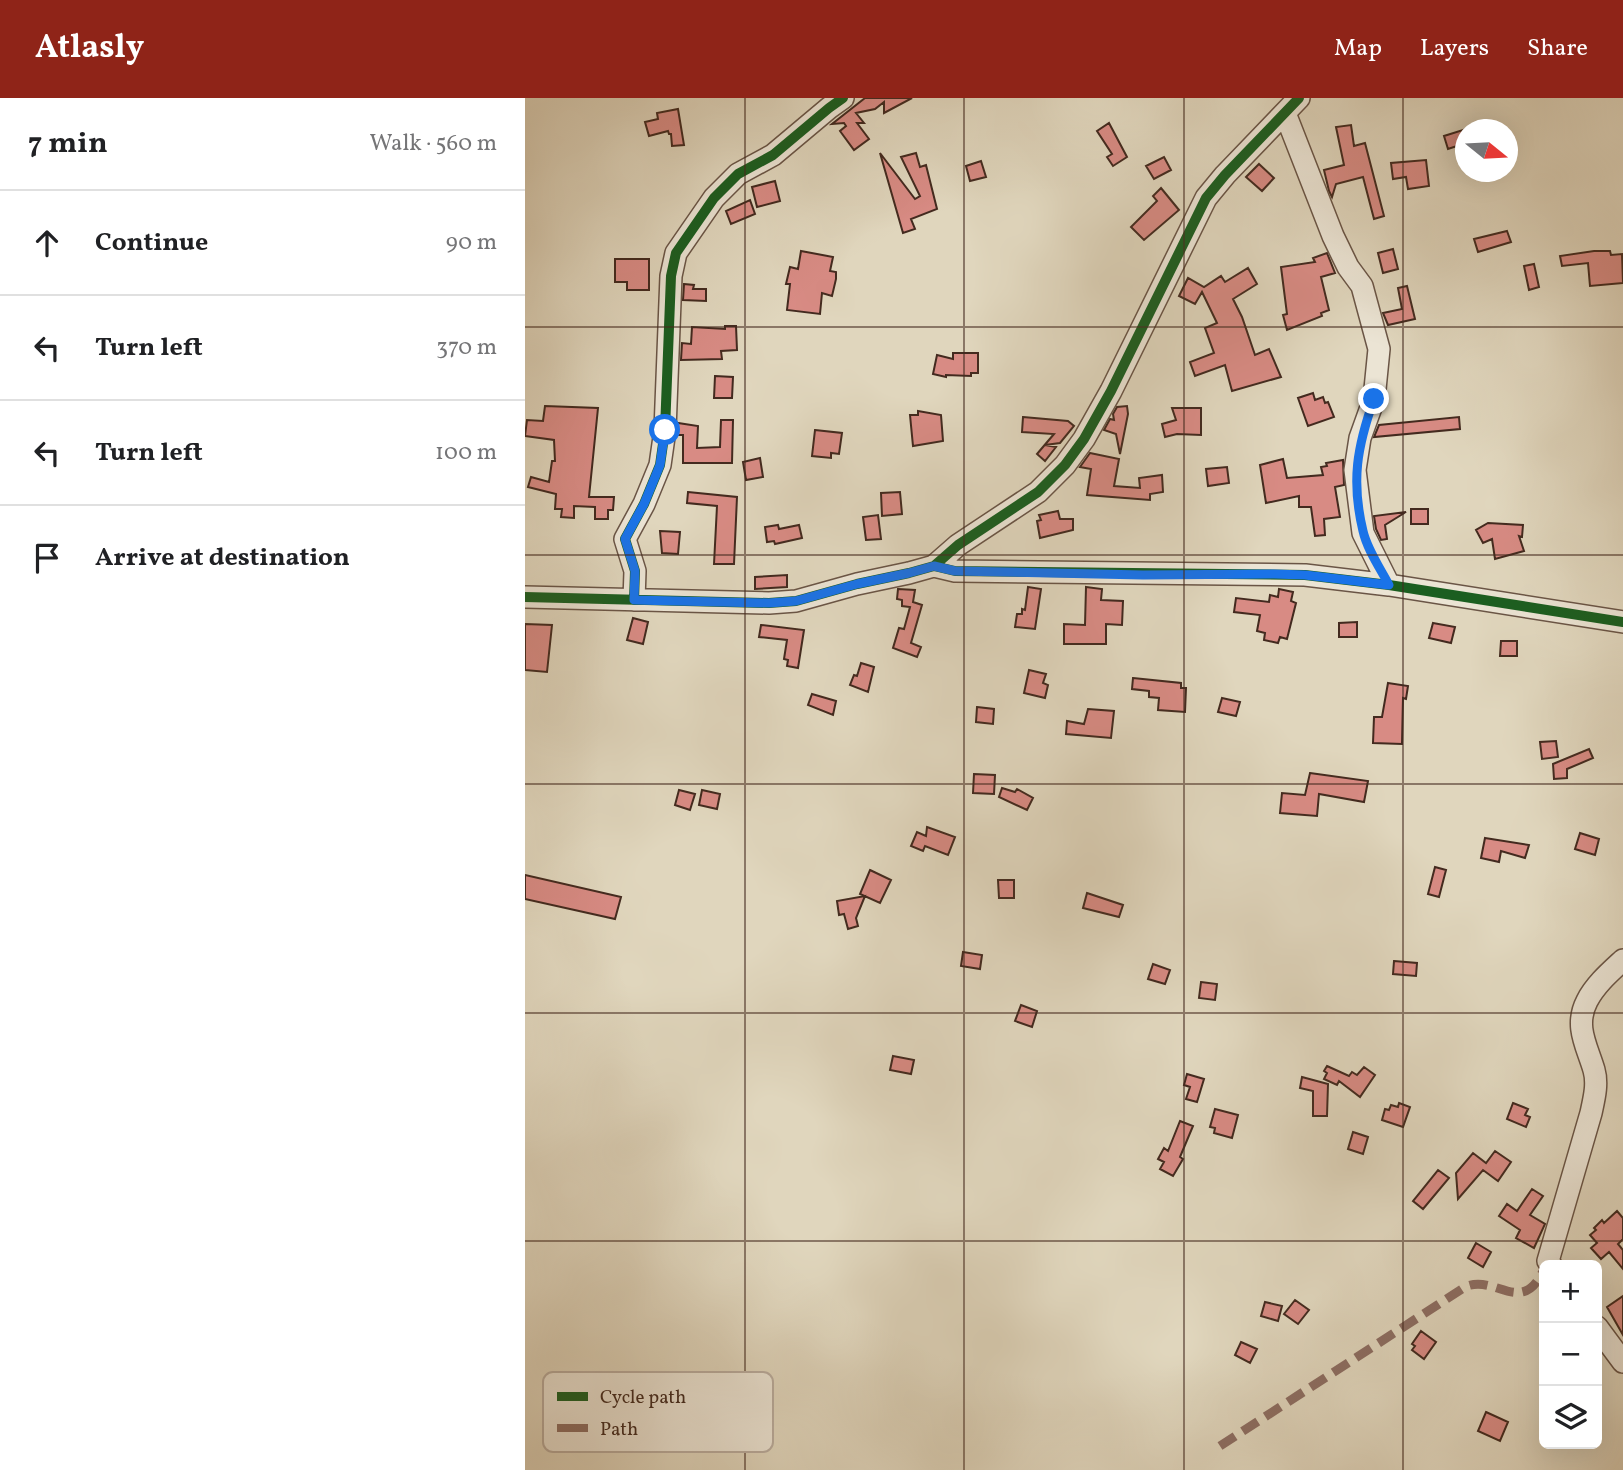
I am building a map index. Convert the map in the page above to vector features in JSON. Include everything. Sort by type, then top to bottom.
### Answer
[{"type":"street","points":[[634,600],[635,571],[625,539],[644,504],[660,465],[665,430],[671,275],[675,253],[714,198],[738,174],[773,155],[843,98]]},
{"type":"street","points":[[525,597],[769,603],[796,601],[934,566],[958,545],[1038,492],[1065,466],[1111,391],[1206,198],[1224,175],[1292,106],[1333,236],[1348,267],[1362,286],[1379,349],[1374,399],[1360,438],[1355,470],[1363,533],[1389,585]]},
{"type":"street","points":[[934,566],[968,572],[1305,575],[1389,585],[1623,622]]},
{"type":"street","points":[[1548,1260],[1596,1089],[1594,1071],[1581,1033],[1581,1015],[1594,989],[1623,960]]},
{"type":"street","points":[[1602,1334],[1623,1362]]},
{"type":"building","points":[[865,98],[912,98],[884,113],[884,102],[875,109],[856,113],[864,123],[857,123],[869,139],[854,150],[840,131],[846,126],[844,123],[832,124]]},
{"type":"building","points":[[678,109],[684,145],[672,146],[671,134],[668,131],[649,136],[645,122],[658,119],[657,113]]},
{"type":"building","points":[[1109,123],[1127,157],[1113,166],[1107,157],[1112,154],[1097,131]]},
{"type":"building","points":[[1351,125],[1354,146],[1365,143],[1384,216],[1374,219],[1363,177],[1336,184],[1332,197],[1329,191],[1324,170],[1344,165],[1336,127]]},
{"type":"building","points":[[1455,132],[1455,147],[1448,149],[1444,136]]},
{"type":"building","points":[[880,153],[915,199],[920,196],[901,157],[916,153],[920,167],[926,165],[937,209],[911,219],[915,229],[903,233]]},
{"type":"building","points":[[1164,157],[1171,170],[1154,179],[1146,166]]},
{"type":"building","points":[[1426,160],[1429,186],[1408,189],[1406,177],[1393,179],[1391,163]]},
{"type":"building","points":[[981,161],[986,177],[970,181],[966,166]]},
{"type":"building","points":[[1259,164],[1274,178],[1262,191],[1246,177]]},
{"type":"building","points":[[775,181],[780,201],[757,207],[752,187]]},
{"type":"building","points":[[1161,188],[1179,210],[1144,240],[1131,227],[1157,201],[1153,196]]},
{"type":"building","points":[[750,200],[755,214],[731,224],[726,211]]},
{"type":"building","points":[[1507,231],[1511,242],[1478,252],[1474,239]]},
{"type":"building","points":[[1393,249],[1398,269],[1383,273],[1378,253]]},
{"type":"building","points":[[801,251],[833,257],[830,271],[836,272],[836,279],[832,296],[822,293],[820,314],[787,310],[790,284],[786,284],[790,267],[798,269]]},
{"type":"building","points":[[1610,251],[1611,255],[1622,254],[1623,283],[1590,286],[1588,263],[1562,266],[1560,256]]},
{"type":"building","points":[[1327,253],[1335,273],[1321,277],[1329,310],[1321,313],[1322,316],[1287,330],[1283,315],[1287,314],[1281,267],[1315,262],[1313,258]]},
{"type":"building","points":[[615,259],[649,259],[649,290],[627,290],[627,282],[615,282]]},
{"type":"building","points":[[1534,264],[1539,287],[1529,290],[1524,266]]},
{"type":"building","points":[[1248,268],[1257,284],[1233,299],[1255,355],[1269,349],[1281,377],[1232,391],[1225,365],[1195,376],[1190,362],[1214,353],[1205,328],[1217,323],[1202,292],[1195,304],[1179,296],[1188,278],[1204,287],[1221,276],[1225,282]]},
{"type":"building","points":[[684,284],[694,285],[693,289],[706,289],[706,301],[683,300]]},
{"type":"building","points":[[1407,286],[1415,319],[1388,325],[1383,313],[1402,309],[1398,288]]},
{"type":"building","points":[[725,326],[736,326],[737,350],[721,351],[722,359],[681,360],[682,343],[691,344],[692,327],[725,329]]},
{"type":"building","points":[[953,353],[978,353],[978,373],[971,373],[971,376],[946,377],[933,374],[937,355],[953,359]]},
{"type":"building","points":[[715,376],[733,377],[732,398],[714,398]]},
{"type":"building","points":[[1313,393],[1315,400],[1323,397],[1325,403],[1328,402],[1334,417],[1308,426],[1298,398]]},
{"type":"building","points":[[545,406],[598,408],[589,497],[614,497],[613,510],[608,510],[608,519],[595,519],[595,507],[574,506],[574,518],[561,517],[562,509],[555,509],[556,494],[528,487],[531,477],[549,482],[552,461],[555,461],[554,440],[525,436],[527,420],[543,421]]},
{"type":"building","points":[[1127,406],[1128,414],[1120,454],[1116,434],[1104,430],[1110,419],[1114,420],[1113,414],[1117,407]]},
{"type":"building","points":[[1172,408],[1201,408],[1201,435],[1177,434],[1165,437],[1162,424],[1176,420]]},
{"type":"building","points":[[918,411],[941,415],[943,441],[913,446],[910,415],[918,415]]},
{"type":"building","points":[[1023,417],[1068,421],[1074,426],[1060,443],[1045,445],[1056,447],[1045,461],[1037,454],[1054,434],[1022,432]]},
{"type":"building","points":[[1459,417],[1460,429],[1374,437],[1379,425]]},
{"type":"building","points":[[721,420],[733,420],[732,463],[683,463],[683,435],[678,435],[678,423],[698,426],[697,448],[720,447]]},
{"type":"building","points":[[815,430],[842,433],[839,454],[831,453],[831,458],[812,456]]},
{"type":"building","points":[[1090,453],[1119,459],[1114,486],[1140,488],[1139,478],[1162,475],[1163,492],[1150,494],[1150,500],[1087,495],[1091,469],[1080,467]]},
{"type":"building","points":[[760,458],[763,477],[746,480],[743,462]]},
{"type":"building","points":[[1283,459],[1287,478],[1323,475],[1321,467],[1327,466],[1326,463],[1343,460],[1344,485],[1335,487],[1340,517],[1324,519],[1325,535],[1315,536],[1311,507],[1299,507],[1299,496],[1266,503],[1260,465]]},
{"type":"building","points":[[1227,467],[1229,483],[1208,486],[1206,469]]},
{"type":"building","points":[[688,492],[737,497],[734,564],[714,564],[717,506],[687,503]]},
{"type":"building","points":[[900,492],[902,514],[882,516],[881,493]]},
{"type":"building","points":[[1411,509],[1428,509],[1428,524],[1411,524]]},
{"type":"building","points":[[1058,511],[1060,519],[1073,519],[1073,530],[1040,538],[1037,521],[1041,520],[1039,515]]},
{"type":"building","points":[[1406,512],[1385,525],[1387,539],[1381,540],[1374,516]]},
{"type":"building","points":[[878,515],[881,539],[866,540],[863,517]]},
{"type":"building","points":[[1488,523],[1523,525],[1522,537],[1519,536],[1524,551],[1495,559],[1492,539],[1483,543],[1476,530]]},
{"type":"building","points":[[778,525],[779,529],[799,525],[802,538],[775,544],[774,541],[767,542],[765,527]]},
{"type":"building","points":[[660,531],[680,532],[678,554],[662,553]]},
{"type":"building","points":[[787,575],[787,587],[755,589],[755,577]]},
{"type":"building","points":[[1028,587],[1041,589],[1035,629],[1015,627],[1017,614],[1022,614],[1022,609],[1025,610]]},
{"type":"building","points":[[1086,587],[1102,589],[1101,600],[1123,601],[1122,625],[1106,624],[1106,644],[1064,644],[1064,624],[1085,625]]},
{"type":"building","points":[[898,589],[915,590],[913,602],[922,605],[911,643],[921,647],[917,657],[893,648],[899,628],[904,629],[910,607],[902,606],[902,600],[897,599]]},
{"type":"building","points":[[1279,589],[1293,592],[1291,601],[1296,603],[1287,639],[1280,637],[1278,643],[1264,640],[1265,633],[1257,631],[1260,615],[1234,612],[1236,598],[1269,602],[1270,595],[1278,597]]},
{"type":"building","points":[[633,618],[648,622],[643,644],[627,640]]},
{"type":"building","points":[[1357,622],[1357,637],[1339,637],[1339,623]]},
{"type":"building","points":[[1433,623],[1455,627],[1451,643],[1429,638]]},
{"type":"building","points":[[525,624],[552,625],[547,672],[525,670]]},
{"type":"building","points":[[761,625],[804,630],[798,668],[787,666],[788,660],[784,659],[787,640],[759,637]]},
{"type":"building","points":[[1501,641],[1517,641],[1517,656],[1500,656]]},
{"type":"building","points":[[861,663],[874,667],[868,692],[850,685],[854,675],[857,676]]},
{"type":"building","points":[[1029,670],[1046,674],[1043,683],[1048,685],[1045,698],[1024,693]]},
{"type":"building","points":[[1133,678],[1181,683],[1181,688],[1186,688],[1185,712],[1158,710],[1159,698],[1149,697],[1149,691],[1132,689]]},
{"type":"building","points":[[1388,683],[1408,686],[1406,699],[1403,698],[1402,744],[1373,743],[1374,717],[1382,717]]},
{"type":"building","points":[[812,694],[836,701],[833,715],[808,705]]},
{"type":"building","points":[[1222,698],[1240,702],[1236,716],[1218,712]]},
{"type":"building","points":[[977,707],[994,709],[993,724],[976,722]]},
{"type":"building","points":[[1088,709],[1114,711],[1111,738],[1066,734],[1067,721],[1084,724]]},
{"type":"building","points":[[1556,741],[1558,757],[1542,759],[1540,742]]},
{"type":"building","points":[[1589,749],[1593,758],[1567,769],[1567,778],[1554,779],[1553,764]]},
{"type":"building","points":[[1310,773],[1368,781],[1364,802],[1319,794],[1317,816],[1280,813],[1282,793],[1305,795]]},
{"type":"building","points":[[974,774],[995,775],[994,794],[973,793]]},
{"type":"building","points":[[1002,788],[1015,792],[1017,789],[1033,798],[1027,810],[999,797]]},
{"type":"building","points":[[679,790],[695,794],[690,810],[675,805]]},
{"type":"building","points":[[702,790],[720,794],[717,809],[699,805]]},
{"type":"building","points":[[927,827],[955,837],[948,855],[925,846],[923,851],[911,846],[917,832],[926,836]]},
{"type":"building","points":[[1580,833],[1599,839],[1595,855],[1575,849]]},
{"type":"building","points":[[1485,838],[1529,845],[1525,858],[1501,851],[1499,862],[1481,858]]},
{"type":"building","points":[[1435,867],[1446,870],[1439,897],[1428,894]]},
{"type":"building","points":[[870,870],[891,880],[880,903],[860,894]]},
{"type":"building","points":[[525,875],[621,897],[615,919],[525,899]]},
{"type":"building","points":[[998,880],[1014,880],[1014,898],[999,898]]},
{"type":"building","points":[[1087,893],[1123,905],[1119,917],[1083,908]]},
{"type":"building","points":[[865,896],[856,918],[858,926],[848,929],[844,914],[839,915],[837,901]]},
{"type":"building","points":[[963,952],[982,955],[980,969],[961,966]]},
{"type":"building","points":[[1394,961],[1417,963],[1416,976],[1393,974]]},
{"type":"building","points":[[1153,964],[1170,970],[1165,984],[1148,979]]},
{"type":"building","points":[[1201,982],[1217,984],[1215,1000],[1199,998]]},
{"type":"building","points":[[1021,1005],[1037,1011],[1032,1027],[1015,1021]]},
{"type":"building","points":[[893,1056],[914,1060],[911,1074],[890,1070]]},
{"type":"building","points":[[1327,1066],[1349,1076],[1352,1072],[1357,1075],[1364,1067],[1375,1075],[1360,1097],[1339,1081],[1337,1085],[1324,1079]]},
{"type":"building","points":[[1187,1074],[1204,1079],[1197,1102],[1186,1099],[1190,1087],[1184,1085]]},
{"type":"building","points":[[1302,1077],[1328,1084],[1327,1116],[1313,1116],[1313,1091],[1300,1088]]},
{"type":"building","points":[[1399,1103],[1410,1107],[1403,1127],[1382,1120],[1385,1109],[1389,1110],[1391,1105],[1398,1107]]},
{"type":"building","points":[[1513,1103],[1528,1109],[1525,1115],[1530,1117],[1526,1127],[1507,1119]]},
{"type":"building","points":[[1215,1109],[1238,1115],[1232,1138],[1214,1133],[1215,1128],[1210,1127]]},
{"type":"building","points":[[1180,1121],[1193,1126],[1180,1157],[1183,1159],[1173,1176],[1160,1169],[1164,1162],[1158,1159],[1164,1148],[1168,1151]]},
{"type":"building","points":[[1353,1132],[1368,1137],[1363,1154],[1348,1149]]},
{"type":"building","points":[[1495,1151],[1511,1162],[1498,1181],[1483,1170],[1458,1199],[1456,1173],[1473,1153],[1486,1163]]},
{"type":"building","points":[[1438,1170],[1449,1178],[1423,1209],[1413,1201]]},
{"type":"building","points":[[1532,1189],[1543,1196],[1530,1215],[1545,1224],[1534,1248],[1516,1238],[1520,1230],[1499,1216],[1507,1204],[1517,1211]]},
{"type":"building","points":[[1617,1211],[1623,1218],[1623,1239],[1618,1244],[1623,1250],[1623,1269],[1609,1252],[1601,1259],[1591,1248],[1597,1243],[1590,1235],[1596,1230],[1594,1228]]},
{"type":"building","points":[[1476,1243],[1491,1252],[1483,1267],[1468,1258]]},
{"type":"building","points":[[1623,1296],[1623,1335],[1607,1307]]},
{"type":"building","points":[[1295,1300],[1309,1310],[1298,1324],[1284,1314]]},
{"type":"building","points":[[1265,1302],[1282,1306],[1278,1321],[1261,1316]]},
{"type":"building","points":[[1421,1331],[1436,1342],[1424,1359],[1412,1350],[1415,1346],[1412,1344]]},
{"type":"building","points":[[1241,1342],[1257,1349],[1250,1363],[1235,1355]]},
{"type":"building","points":[[1486,1412],[1508,1422],[1500,1441],[1478,1431]]},
{"type":"marked path","points":[[1220,1446],[1465,1287],[1487,1285],[1517,1293],[1527,1291],[1539,1278]]},
{"type":"cycle path","points":[[634,600],[635,571],[625,539],[644,504],[660,465],[665,430],[671,276],[676,253],[714,198],[738,174],[773,155],[843,98]]},
{"type":"cycle path","points":[[934,566],[958,545],[1038,492],[1065,465],[1084,439],[1111,391],[1206,198],[1299,98]]},
{"type":"cycle path","points":[[525,597],[769,603],[796,601],[934,566],[955,571],[1305,575],[1389,585],[1623,622]]},
{"type":"route","points":[[665,430],[660,465],[644,504],[625,539],[635,571],[634,600],[769,603],[796,601],[934,566],[955,571],[1305,575],[1389,585],[1363,533],[1355,470],[1360,438],[1374,399]]}]
